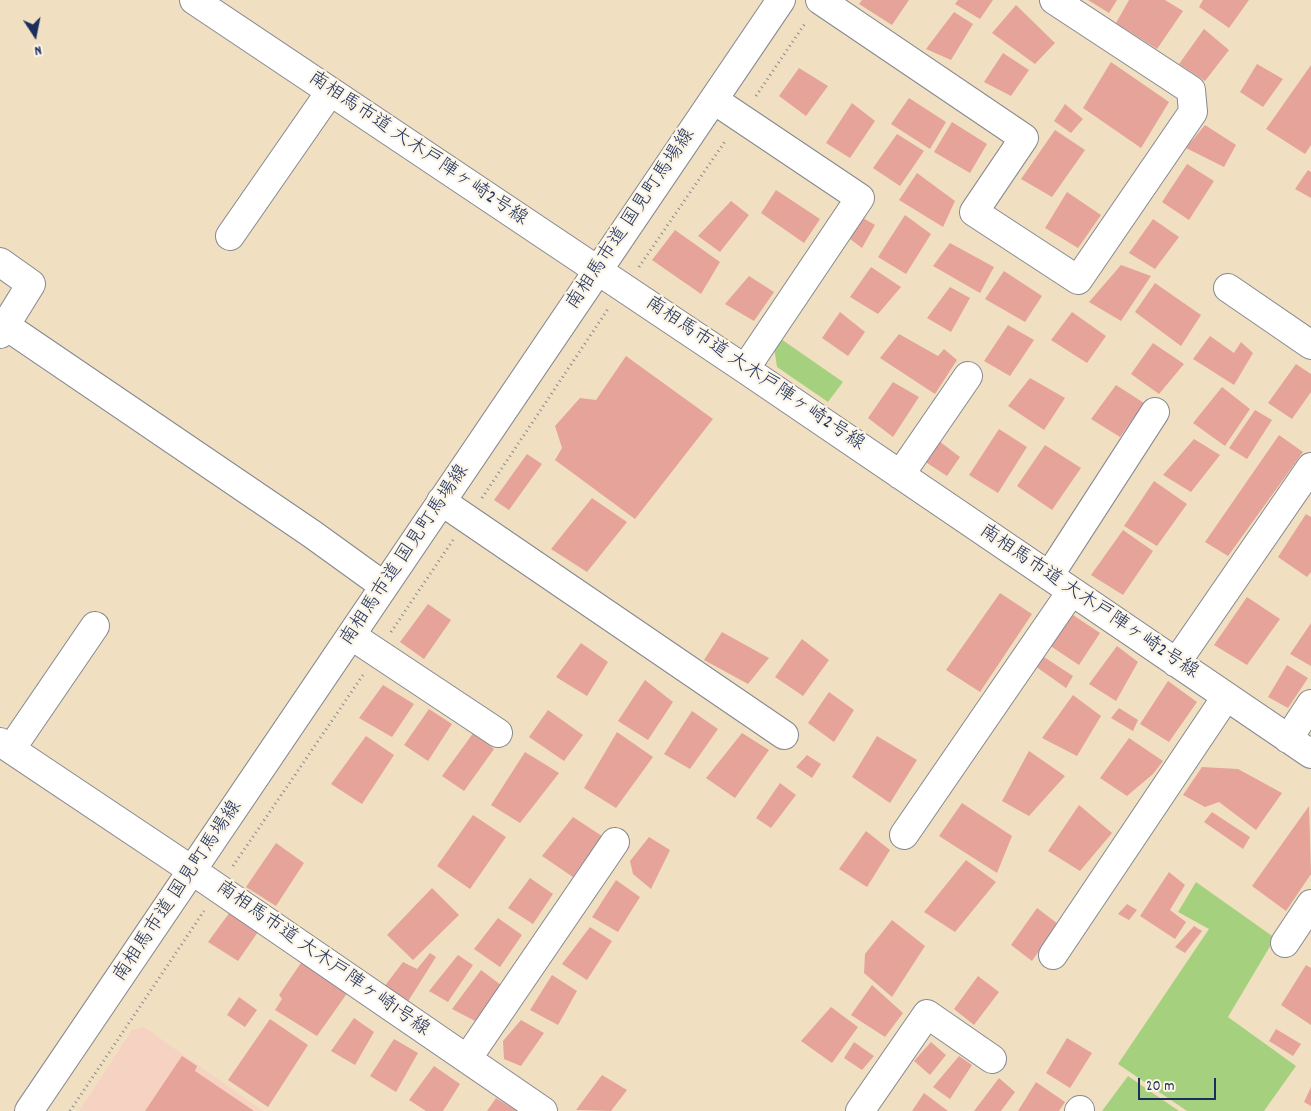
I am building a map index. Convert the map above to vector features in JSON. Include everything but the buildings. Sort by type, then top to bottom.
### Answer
[{"type":"street","name":"南相馬市道 大木戸陣ヶ崎2号線","points":[[194,0],[745,369],[1311,754]]},
{"type":"street","name":"南相馬市道 国見町馬場線","points":[[29,1111],[781,0]]},
{"type":"street","points":[[820,0],[1024,138],[974,212],[1078,280],[1193,112],[1191,90],[1054,0]]},
{"type":"street","points":[[230,236],[330,92]]},
{"type":"street","points":[[714,100],[860,198],[745,369]]},
{"type":"street","points":[[0,262],[31,284],[3,330],[312,534],[384,586]]},
{"type":"street","points":[[1228,288],[1311,344]]},
{"type":"street","points":[[900,475],[968,376]]},
{"type":"street","points":[[1049,576],[1155,412]]},
{"type":"street","points":[[1176,663],[1311,467]]},
{"type":"street","points":[[441,501],[784,735]]},
{"type":"street","points":[[904,835],[1071,592]]},
{"type":"street","points":[[5,746],[95,626]]},
{"type":"street","points":[[352,636],[498,733]]},
{"type":"street","points":[[1053,955],[1226,697]]},
{"type":"street","points":[[1288,739],[1311,704]]},
{"type":"street","name":"南相馬市道 大木戸陣ヶ崎1号線","points":[[5,746],[193,871],[543,1111]]},
{"type":"street","points":[[467,1059],[615,842]]},
{"type":"street","points":[[1285,943],[1311,904]]},
{"type":"street","points":[[860,1111],[927,1014],[992,1059]]},
{"type":"path","points":[[70,1111],[614,300]]},
{"type":"shaded area","points":[[144,1027],[263,1111],[79,1111],[132,1030]]},
{"type":"green space","points":[[781,339],[843,382],[828,402],[777,367],[774,347]]},
{"type":"green space","points":[[1196,882],[1275,938],[1228,1017],[1296,1066],[1264,1111],[1187,1111],[1118,1064],[1209,929],[1178,912]]},
{"type":"green space","points":[[1128,1076],[1179,1111],[1102,1111]]}]
